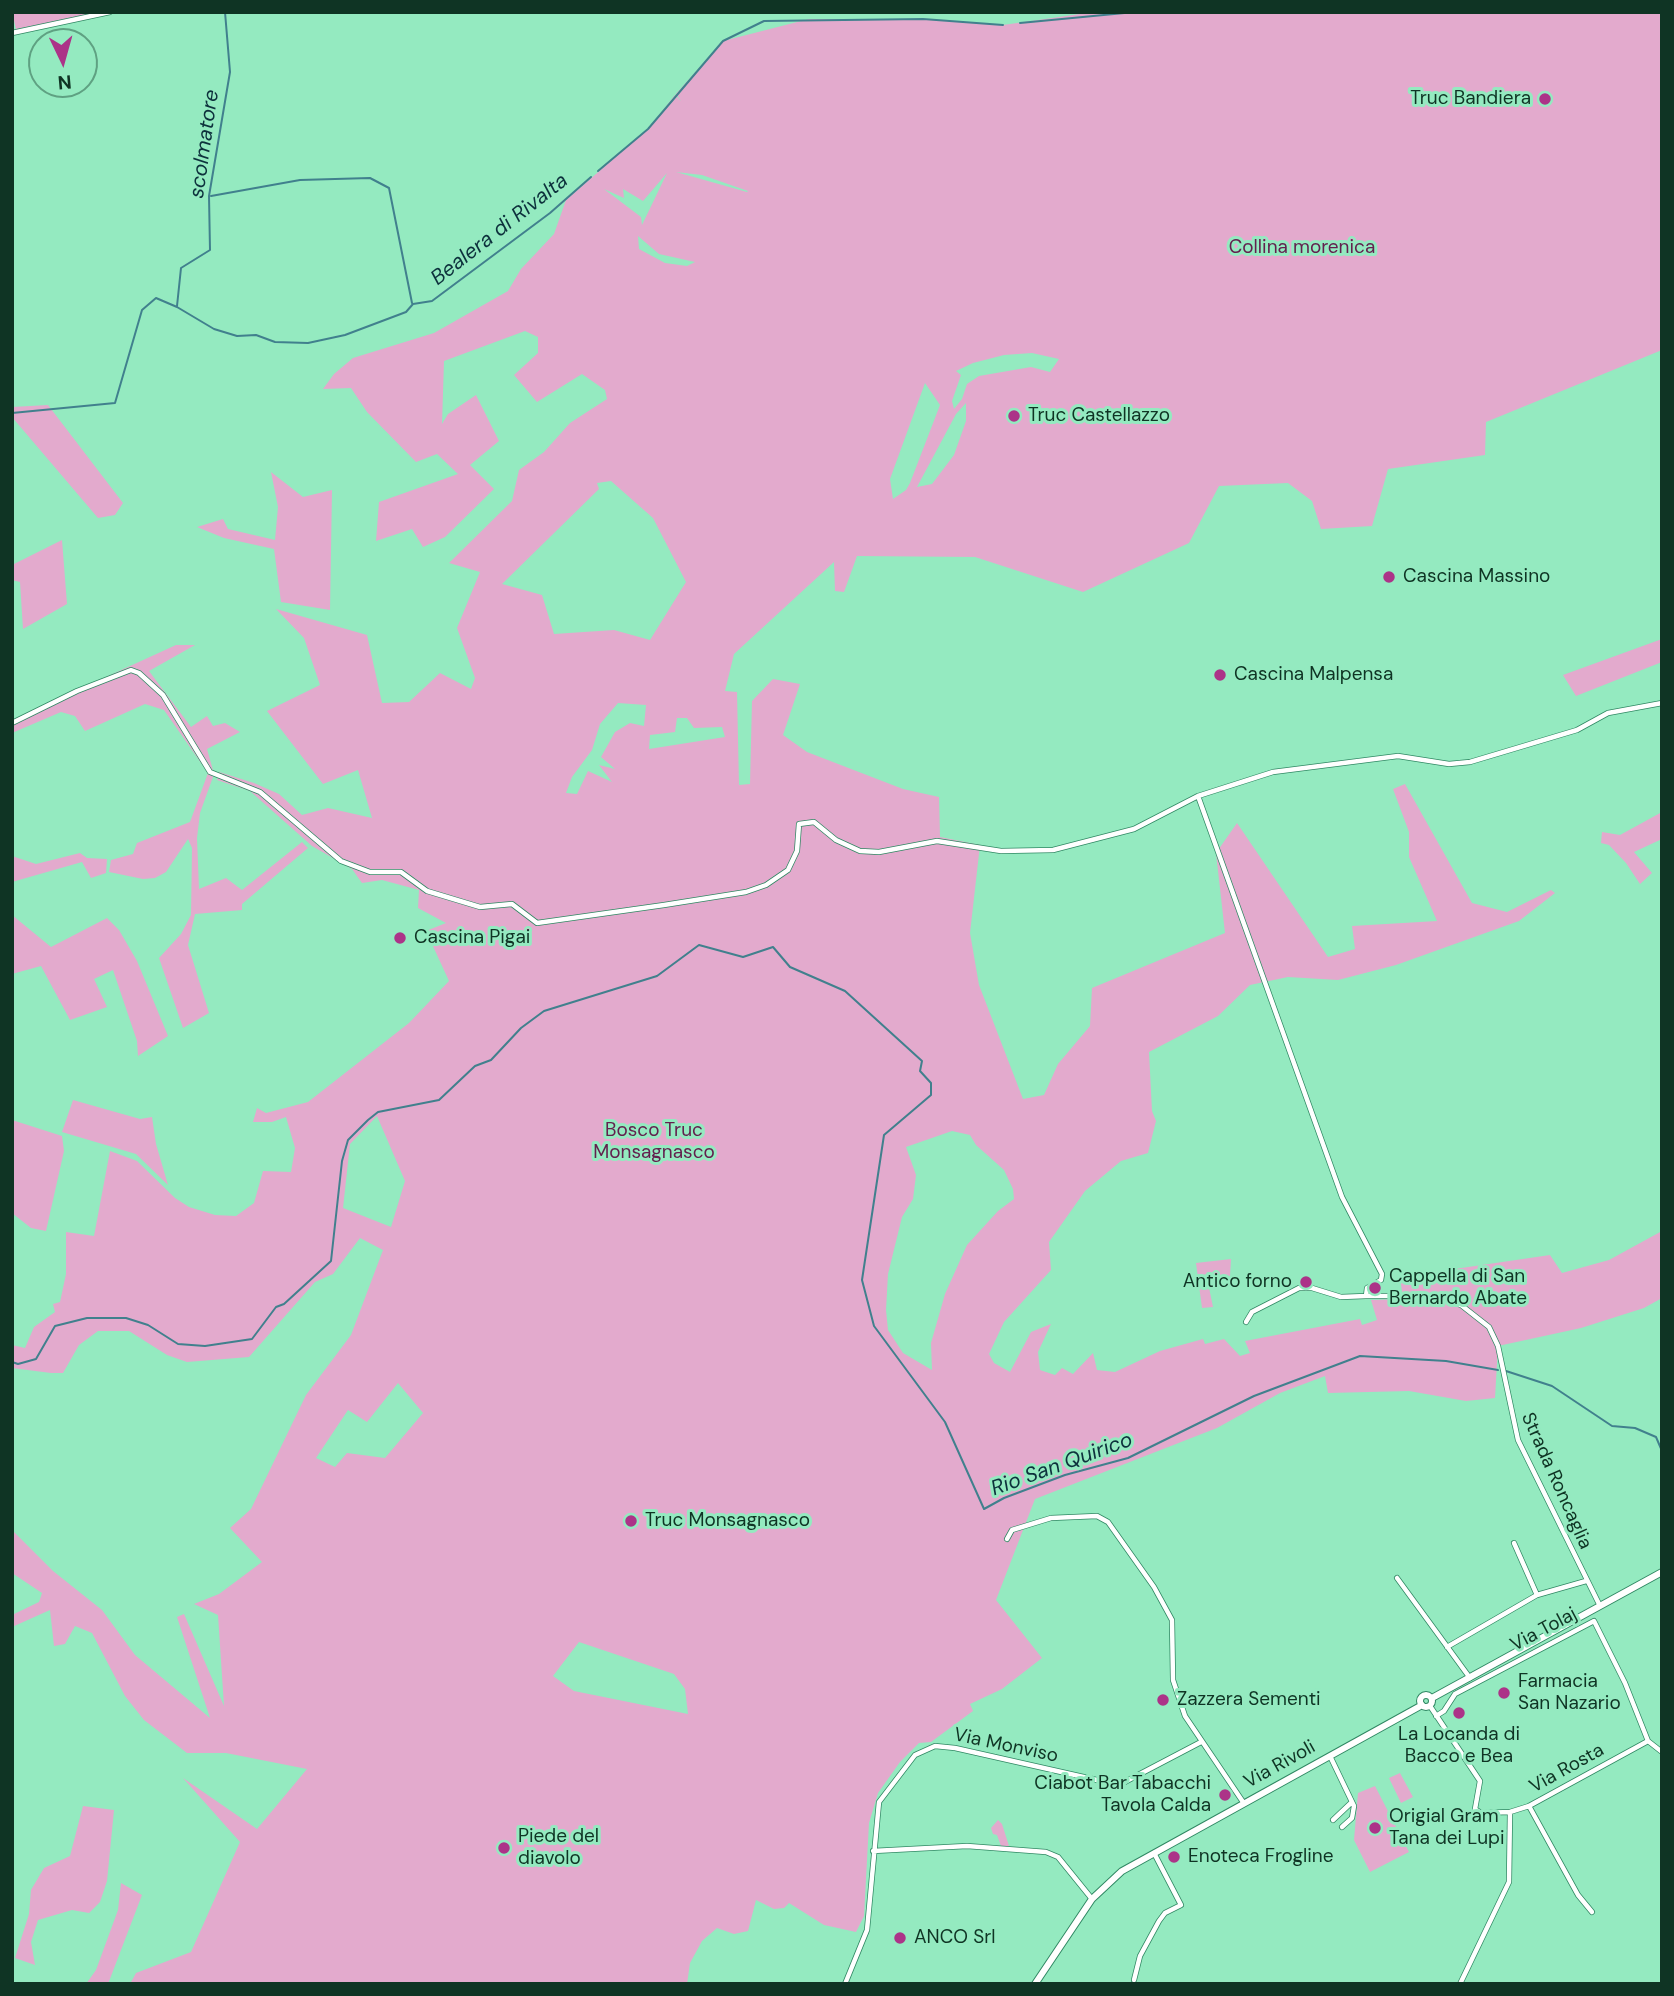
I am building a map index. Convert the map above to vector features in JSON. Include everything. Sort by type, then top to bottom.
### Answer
[{"type":"street","points":[[12,33],[110,12]]},
{"type":"street","points":[[12,723],[77,691],[131,670],[139,673],[163,695],[210,772],[260,792],[341,861],[370,872],[401,872],[427,891],[480,907],[512,904],[537,923],[692,901],[746,892],[766,885],[788,870],[797,851],[799,824],[814,822],[836,840],[860,851],[879,852],[937,841],[1027,853],[1053,850],[1134,829],[1198,796],[1273,772],[1398,756],[1448,764],[1471,762],[1577,730],[1608,713],[1662,703]]},
{"type":"street","points":[[1198,796],[1342,1198],[1382,1274],[1381,1280],[1367,1288],[1366,1296]]},
{"type":"street","name":"Strada Roncaglia","points":[[1246,1322],[1252,1312],[1305,1287],[1341,1297],[1421,1295],[1441,1298],[1474,1312],[1489,1327],[1497,1346],[1515,1431],[1600,1606]]},
{"type":"street","points":[[1007,1539],[1012,1530],[1051,1518],[1097,1516],[1108,1522],[1154,1587],[1172,1619],[1173,1680],[1185,1716],[1244,1802]]},
{"type":"street","points":[[1514,1543],[1537,1595]]},
{"type":"street","name":"Via Rivoli","points":[[1035,1984],[1092,1899],[1122,1871],[1329,1755],[1426,1706],[1423,1696],[1432,1698],[1662,1572]]},
{"type":"street","points":[[1397,1578],[1470,1678]]},
{"type":"street","points":[[1447,1647],[1537,1595],[1586,1581]]},
{"type":"street","name":"Via Tolaj","points":[[1436,1716],[1455,1694],[1594,1620],[1625,1683],[1648,1741]]},
{"type":"street","points":[[1426,1706],[1432,1698]]},
{"type":"street","name":"Via Rosta","points":[[1426,1706],[1436,1716],[1480,1781],[1476,1811],[1510,1812],[1529,1806],[1648,1741]]},
{"type":"street","points":[[1648,1741],[1662,1752]]},
{"type":"street","name":"Via Monviso","points":[[845,1984],[867,1930],[879,1802],[915,1755],[935,1746],[1119,1786],[1201,1742]]},
{"type":"street","points":[[1329,1755],[1352,1802],[1352,1818],[1342,1827]]},
{"type":"street","points":[[1333,1820],[1352,1802]]},
{"type":"street","points":[[1529,1806],[1578,1895],[1592,1912]]},
{"type":"street","points":[[1460,1984],[1509,1882],[1510,1812]]},
{"type":"street","points":[[873,1852],[967,1846],[1046,1852],[1058,1857],[1092,1899]]},
{"type":"street","points":[[1134,1980],[1140,1956],[1159,1921],[1168,1910],[1181,1905],[1154,1853]]},
{"type":"green space","points":[[12,12],[101,13],[16,29]]},
{"type":"green space","name":"Bosco Truc Monsagnasco","points":[[1094,12],[1662,12],[1662,350],[1486,422],[1485,455],[1388,469],[1372,526],[1321,529],[1312,501],[1288,483],[1219,486],[1189,543],[1083,592],[975,557],[857,556],[844,592],[835,591],[834,562],[734,654],[725,691],[737,692],[739,785],[750,784],[752,701],[773,679],[800,684],[783,735],[807,752],[903,789],[939,797],[940,837],[980,845],[970,933],[979,985],[1023,1099],[1044,1095],[1058,1064],[1090,1026],[1092,988],[1225,933],[1216,853],[1237,823],[1328,957],[1355,949],[1352,926],[1437,921],[1409,857],[1409,832],[1393,789],[1405,784],[1472,903],[1507,912],[1551,890],[1555,893],[1519,921],[1396,965],[1338,980],[1288,977],[1250,985],[1218,1016],[1149,1052],[1152,1111],[1156,1121],[1148,1153],[1121,1161],[1085,1191],[1049,1242],[1051,1270],[1004,1322],[989,1354],[994,1363],[1010,1372],[1031,1332],[1051,1324],[1038,1352],[1040,1370],[1055,1375],[1062,1368],[1073,1374],[1093,1353],[1097,1370],[1115,1372],[1160,1351],[1203,1339],[1205,1344],[1224,1339],[1240,1356],[1250,1353],[1245,1341],[1360,1319],[1362,1325],[1377,1320],[1371,1300],[1403,1299],[1400,1277],[1550,1255],[1562,1273],[1609,1260],[1662,1231],[1662,1298],[1644,1308],[1581,1328],[1498,1346],[1495,1398],[1466,1401],[1409,1391],[1328,1393],[1325,1376],[1280,1393],[1217,1428],[1035,1499],[996,1600],[1042,1658],[1002,1689],[970,1704],[973,1711],[931,1742],[919,1743],[900,1762],[878,1793],[869,1823],[864,1916],[856,1932],[824,1925],[789,1903],[784,1908],[774,1909],[756,1900],[748,1931],[734,1934],[717,1928],[702,1941],[690,1963],[687,1984],[130,1984],[136,1973],[191,1952],[240,1842],[183,1778],[257,1829],[307,1769],[226,1753],[187,1753],[144,1720],[125,1696],[92,1633],[75,1626],[65,1644],[54,1646],[50,1610],[12,1627],[12,1615],[39,1602],[42,1593],[12,1573],[12,1530],[53,1571],[102,1610],[135,1655],[210,1718],[177,1617],[184,1614],[224,1706],[218,1615],[194,1604],[219,1594],[262,1562],[230,1528],[251,1509],[306,1395],[351,1335],[383,1250],[360,1238],[333,1274],[315,1282],[249,1357],[187,1362],[167,1355],[129,1331],[98,1331],[79,1345],[63,1373],[51,1373],[12,1368],[12,1345],[25,1348],[34,1327],[55,1312],[53,1304],[60,1302],[66,1274],[66,1232],[94,1236],[110,1151],[137,1161],[175,1198],[189,1207],[215,1215],[236,1216],[254,1203],[263,1171],[291,1172],[295,1148],[286,1117],[272,1122],[253,1122],[257,1108],[266,1113],[308,1102],[409,1023],[449,981],[426,931],[446,923],[418,908],[419,890],[382,880],[362,883],[352,869],[312,846],[250,791],[217,780],[219,772],[279,794],[302,815],[328,808],[372,818],[358,770],[323,784],[267,711],[320,685],[304,638],[276,609],[367,635],[382,703],[409,702],[440,673],[471,689],[475,678],[457,628],[480,572],[449,563],[512,501],[519,470],[544,452],[570,423],[607,399],[605,390],[582,374],[537,402],[514,375],[538,353],[538,337],[525,331],[444,361],[442,424],[448,414],[476,395],[499,441],[470,465],[494,489],[445,537],[423,547],[412,529],[376,541],[379,502],[458,474],[437,454],[416,462],[367,412],[351,388],[323,389],[334,374],[353,358],[434,333],[508,291],[521,269],[554,234],[566,200],[650,127],[675,95],[681,101],[676,94],[723,41],[809,19],[923,19],[1003,25]],"holes":[[[676,172],[702,175],[748,191]],[[667,173],[642,225],[641,217],[604,189],[624,198],[623,189],[643,201]],[[638,236],[659,254],[695,262],[687,266],[665,263],[639,249]],[[1032,353],[1059,359],[1050,372],[1031,367],[979,376],[967,384],[962,399],[954,409],[952,401],[961,375],[956,371],[973,363],[1004,355]],[[925,383],[940,405],[906,490],[893,499],[890,479]],[[966,403],[966,421],[954,455],[932,484],[917,487],[956,414]],[[611,481],[653,518],[686,582],[650,640],[614,630],[554,634],[542,595],[502,584],[599,489],[597,483]],[[618,703],[646,705],[644,726],[630,723],[615,732],[601,757],[615,769],[599,765],[612,782],[588,771],[577,794],[566,793],[572,777],[592,750],[600,724]],[[677,718],[687,718],[694,728],[722,727],[725,737],[649,749],[650,735],[675,732]],[[377,1116],[405,1181],[391,1227],[343,1208],[350,1144]],[[952,1131],[970,1135],[976,1145],[1004,1170],[1013,1189],[1014,1199],[998,1211],[967,1245],[945,1294],[931,1343],[932,1370],[903,1353],[888,1330],[888,1274],[902,1217],[913,1199],[916,1175],[906,1147]],[[398,1383],[423,1413],[385,1458],[347,1453],[335,1467],[316,1458],[348,1410],[367,1422]],[[579,1642],[674,1674],[685,1689],[688,1714],[574,1691],[553,1676]]]},
{"type":"green space","points":[[48,405],[123,503],[115,515],[98,518],[12,417],[12,407]]},
{"type":"green space","points":[[271,472],[303,497],[332,490],[330,610],[281,602],[274,549],[224,538],[197,527],[223,519],[228,529],[275,540],[278,507]]},
{"type":"green space","points":[[62,540],[67,604],[23,629],[20,582],[12,580],[12,565]]},
{"type":"green space","points":[[1662,639],[1662,662],[1576,696],[1563,675]]},
{"type":"green space","points":[[176,645],[195,645],[149,671],[191,727],[207,716],[213,726],[225,723],[240,732],[207,749],[214,774],[200,813],[197,838],[199,889],[226,878],[242,890],[302,842],[308,848],[242,904],[242,910],[195,914],[188,945],[209,1013],[183,1028],[159,958],[181,934],[191,915],[192,848],[188,839],[166,872],[155,878],[143,879],[109,872],[111,860],[133,854],[137,843],[190,822],[208,773],[164,710],[145,704],[85,731],[75,716],[61,712],[12,733],[12,720]]},
{"type":"green space","points":[[1662,812],[1662,839],[1634,852],[1652,873],[1640,884],[1626,863],[1609,845],[1601,843],[1602,832],[1620,835]]},
{"type":"green space","points":[[80,853],[87,858],[107,859],[106,873],[91,878],[82,862],[12,882],[12,856],[36,864]]},
{"type":"green space","points":[[12,915],[51,947],[107,918],[119,930],[137,961],[168,1036],[138,1056],[137,1041],[113,970],[94,979],[107,1007],[70,1020],[41,966],[12,974]]},
{"type":"green space","points":[[73,1100],[140,1119],[152,1117],[156,1144],[168,1185],[136,1154],[62,1132]]},
{"type":"green space","points":[[12,1120],[62,1136],[64,1151],[46,1231],[31,1228],[12,1213]]},
{"type":"green space","points":[[1231,1259],[1230,1276],[1207,1278],[1213,1307],[1202,1308],[1196,1263]]},
{"type":"green space","points":[[1400,1773],[1413,1797],[1401,1803],[1389,1778]]},
{"type":"green space","name":"Origial Gram Tana dei Lupi","points":[[1375,1786],[1409,1852],[1370,1872],[1354,1840],[1358,1793]]},
{"type":"green space","points":[[83,1806],[114,1810],[107,1881],[100,1902],[89,1913],[72,1910],[38,1920],[31,1942],[35,1965],[15,1958],[29,1914],[31,1890],[44,1868],[70,1856]]},
{"type":"green space","points":[[998,1820],[1002,1824],[1009,1846],[1001,1846],[997,1835],[993,1834],[991,1828]]},
{"type":"green space","points":[[121,1883],[142,1895],[108,1984],[86,1984],[96,1970],[118,1910]]},
{"type":"waterway","name":"scolmatore","points":[[177,306],[181,268],[210,250],[209,196],[230,72],[225,12]]},
{"type":"waterway","name":"Bealera di Rivalta","points":[[1020,23],[1135,12]]},
{"type":"waterway","name":"Bealera di Rivalta","points":[[598,171],[648,129],[723,41],[764,21],[923,19],[1003,25]]},
{"type":"waterway","name":"Bealera di Rivalta","points":[[12,413],[115,403],[142,310],[156,298],[214,329],[237,336],[256,335],[275,342],[308,343],[345,335],[406,312],[413,304],[432,301],[550,213],[591,177]]},
{"type":"waterway","points":[[211,196],[300,180],[370,178],[389,188],[412,303]]},
{"type":"waterway","name":"Rio San Quirico","points":[[12,1362],[18,1364],[36,1359],[55,1326],[87,1318],[126,1318],[148,1325],[178,1344],[205,1346],[252,1339],[276,1307],[284,1304],[331,1261],[342,1161],[348,1140],[368,1120],[378,1112],[439,1100],[475,1066],[491,1060],[521,1028],[544,1011],[657,976],[699,945],[743,957],[773,947],[790,967],[845,991],[922,1061],[920,1071],[931,1083],[931,1095],[884,1135],[862,1280],[874,1326],[945,1422],[984,1509],[1004,1498],[1065,1475],[1128,1458],[1254,1396],[1360,1356],[1446,1361],[1498,1370]]},
{"type":"waterway","name":"Rio San Quirico","points":[[1506,1371],[1552,1386],[1612,1426],[1635,1428],[1656,1437],[1662,1451]]},
{"type":"place","name":"Truc Bandiera","points":[[1545,99]]},
{"type":"place","name":"Truc Castellazzo","points":[[1014,416]]},
{"type":"place","name":"Cascina Massino","points":[[1389,577]]},
{"type":"place","name":"Cascina Malpensa","points":[[1220,675]]},
{"type":"place","name":"Cascina Pigai","points":[[400,938]]},
{"type":"place","name":"Antico forno","points":[[1306,1282]]},
{"type":"place","name":"Cappella di San Bernardo Abate","points":[[1375,1288]]},
{"type":"place","name":"Truc Monsagnasco","points":[[631,1521]]},
{"type":"place","name":"Farmacia San Nazario","points":[[1504,1693]]},
{"type":"place","name":"Zazzera Sementi","points":[[1163,1700]]},
{"type":"place","name":"La Locanda di Bacco e Bea","points":[[1459,1713]]},
{"type":"place","name":"Ciabot Bar Tabacchi Tavola Calda","points":[[1225,1795]]},
{"type":"place","name":"Origial Gram Tana dei Lupi","points":[[1375,1828]]},
{"type":"place","name":"Piede del diavolo","points":[[504,1848]]},
{"type":"place","name":"Enoteca Frogline","points":[[1174,1857]]},
{"type":"place","name":"ANCO Srl","points":[[900,1938]]},
{"type":"park label","name":"Collina morenica","points":[[1302,248]]}]
